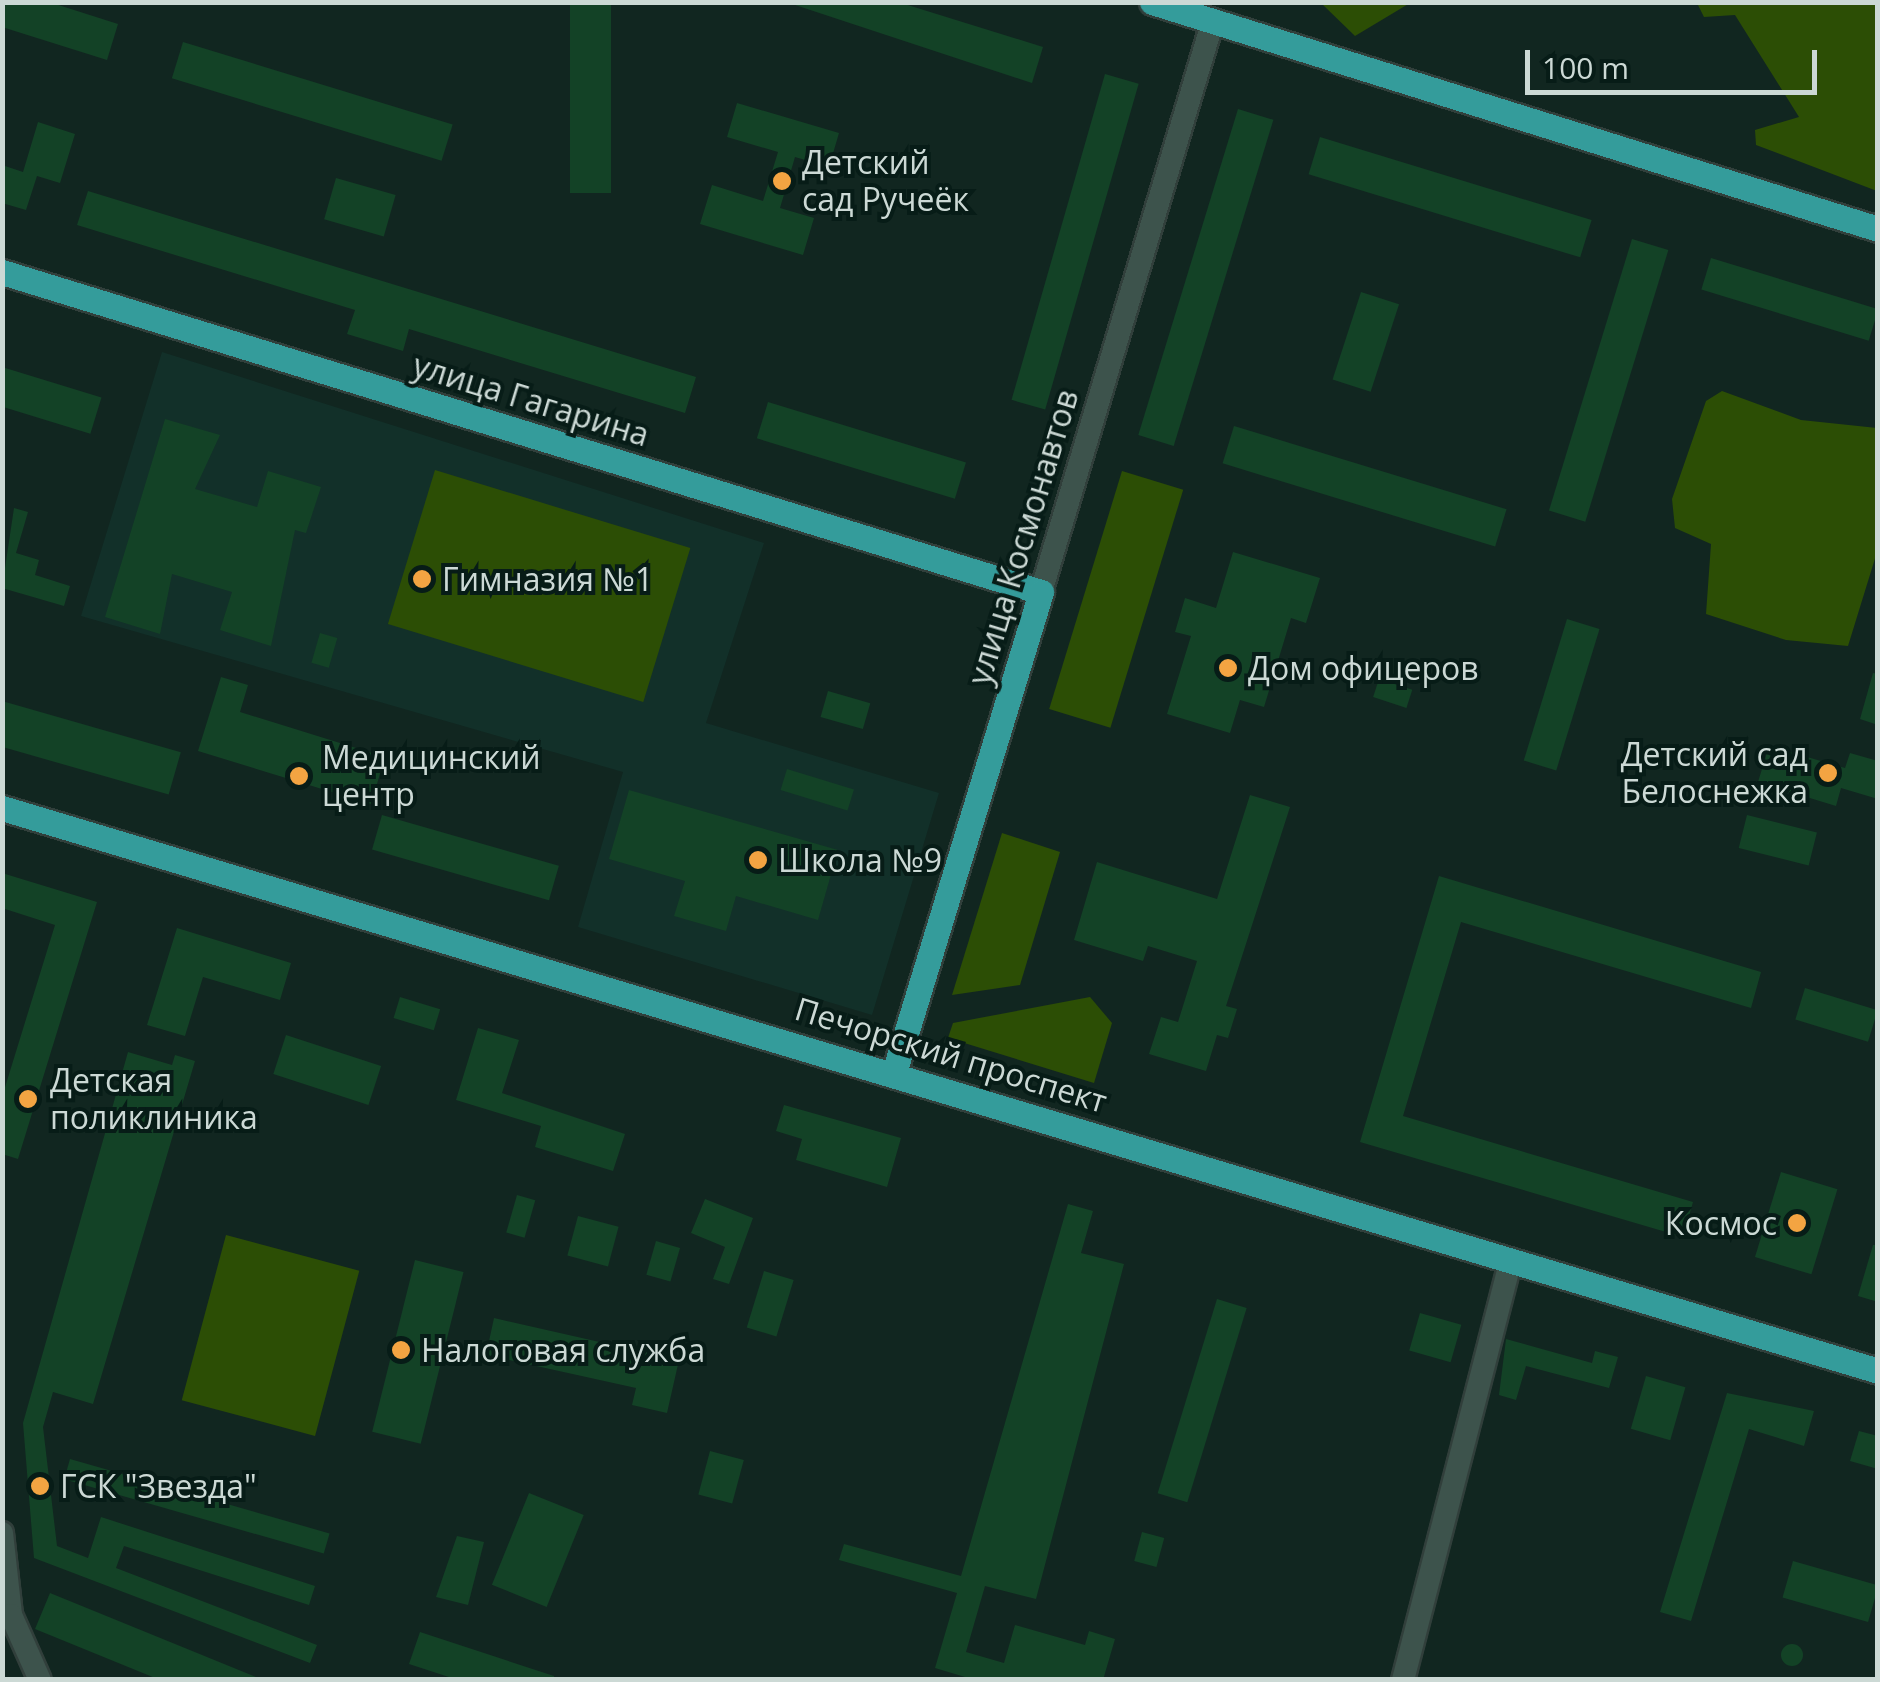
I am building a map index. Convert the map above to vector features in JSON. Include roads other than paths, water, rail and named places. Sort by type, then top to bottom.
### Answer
[{"type":"main road","points":[[1152,2],[1878,228]]},
{"type":"main road","name":"улица Гагарина","points":[[2,272],[1040,592]]},
{"type":"main road","name":"улица Космонавтов","points":[[895,1070],[1040,592]]},
{"type":"main road","name":"Печорский проспект","points":[[2,808],[895,1070],[1878,1372]]},
{"type":"street","name":"улица Космонавтов","points":[[1040,592],[1213,22]]},
{"type":"street","points":[[1403,1680],[1511,1260]]},
{"type":"street","points":[[2,1532],[11,1615],[40,1680]]},
{"type":"place","name":"Детский сад Ручеёк","points":[[782,181]]},
{"type":"place","name":"Гимназия №1","points":[[422,579]]},
{"type":"place","name":"Дом офицеров","points":[[1228,668]]},
{"type":"place","name":"Детский сад Белоснежка","points":[[1828,773]]},
{"type":"place","name":"Медицинский центр","points":[[299,776]]},
{"type":"place","name":"Школа №9","points":[[758,860]]},
{"type":"place","name":"Детская поликлиника","points":[[28,1099]]},
{"type":"place","name":"Космос","points":[[1797,1223]]},
{"type":"place","name":"Налоговая служба","points":[[401,1350]]},
{"type":"place","name":"ГСК \"Звезда\"","points":[[40,1486]]}]
